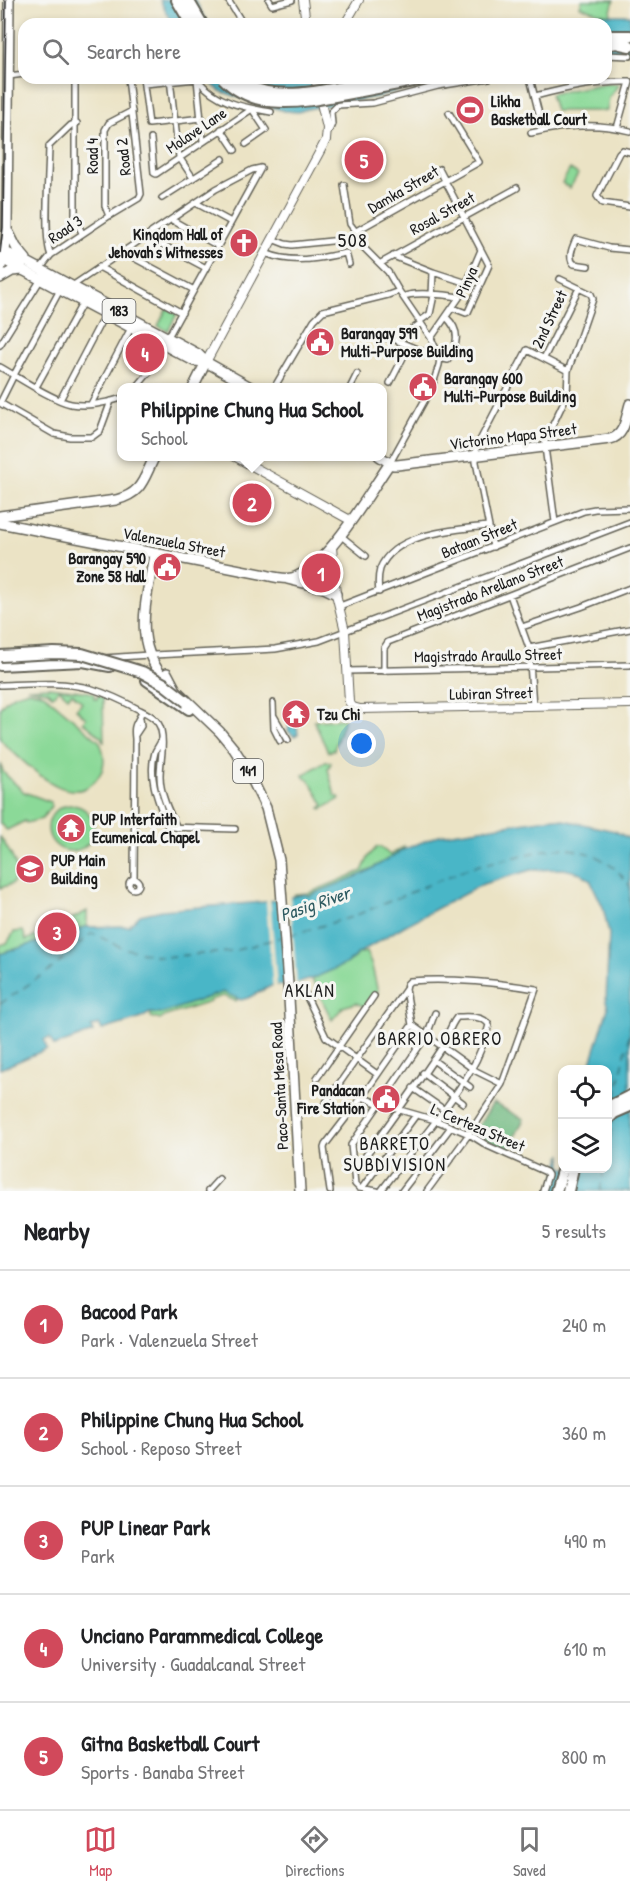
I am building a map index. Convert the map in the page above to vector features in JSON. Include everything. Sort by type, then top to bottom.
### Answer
[{"type":"highway","points":[[177,0],[188,18]]},
{"type":"highway","points":[[188,0],[198,18]]},
{"type":"highway","points":[[612,36],[630,36]]},
{"type":"highway","points":[[612,44],[630,46]]},
{"type":"highway","points":[[230,84],[250,96],[283,103],[304,102],[398,84]]},
{"type":"highway","points":[[246,84],[256,89],[292,94],[350,84]]},
{"type":"highway","points":[[0,656],[82,654],[142,672],[164,684],[188,706],[149,681],[121,668],[83,662],[0,665]]},
{"type":"highway","points":[[612,1105],[630,1096]]},
{"type":"highway","points":[[612,1115],[630,1106]]},
{"type":"highway","points":[[556,1191],[561,1173]]},
{"type":"highway","points":[[568,1191],[572,1173]]},
{"type":"main road","points":[[2,258],[7,230],[9,0]]},
{"type":"main road","points":[[303,0],[305,18]]},
{"type":"main road","points":[[348,18],[359,0]]},
{"type":"main road","points":[[195,383],[328,132],[316,84]]},
{"type":"main road","points":[[0,278],[12,271],[27,267],[7,230]]},
{"type":"main road","name":"183","points":[[2,258],[72,286],[166,341],[194,361],[206,362],[245,383]]},
{"type":"main road","name":"183","points":[[40,274],[60,290],[131,328],[166,341]]},
{"type":"main road","name":"Victorino Mapa Street","points":[[390,463],[397,465],[616,438],[621,434],[630,404]]},
{"type":"main road","points":[[2,519],[128,497],[140,486],[152,461]]},
{"type":"main road","points":[[242,461],[350,520]]},
{"type":"main road","points":[[285,579],[298,576],[309,569],[332,547],[390,463],[387,461]]},
{"type":"main road","name":"Valenzuela Street","points":[[2,519],[157,554],[285,579],[324,588],[336,594]]},
{"type":"main road","points":[[332,547],[336,594],[345,631],[347,671]]},
{"type":"main road","name":"Paco-Santa Mesa Road","points":[[157,554],[144,625],[144,639],[156,669],[220,732],[247,769],[266,808],[279,860],[299,1125],[301,1190]]},
{"type":"main road","name":"Paco-Santa Mesa Road","points":[[152,655],[177,688]]},
{"type":"main road","name":"Lubiran Street","points":[[347,671],[349,702],[353,707],[360,709],[630,704]]},
{"type":"street","points":[[228,0],[237,18]]},
{"type":"street","points":[[269,0],[272,5],[292,0]]},
{"type":"street","points":[[612,55],[630,56]]},
{"type":"street","points":[[9,76],[18,75]]},
{"type":"street","points":[[612,81],[630,82],[617,128]]},
{"type":"street","points":[[75,84],[77,123],[75,218],[82,233]]},
{"type":"street","name":"Road 2","points":[[109,216],[136,201],[141,194],[129,84]]},
{"type":"street","points":[[143,84],[149,124],[202,118]]},
{"type":"street","points":[[170,84],[180,157],[193,178]]},
{"type":"street","points":[[198,84],[203,141]]},
{"type":"street","points":[[201,84],[208,92],[233,105],[271,112]]},
{"type":"street","points":[[328,132],[332,124],[332,110],[338,105],[373,103],[451,84]]},
{"type":"street","points":[[532,84],[543,130]]},
{"type":"street","points":[[535,96],[588,84]]},
{"type":"street","points":[[246,144],[266,130],[252,109]]},
{"type":"street","name":"Molave Lane","points":[[151,140],[154,174],[252,109]]},
{"type":"street","name":"Road 4","points":[[109,216],[105,206],[105,130],[109,123],[132,111]]},
{"type":"street","name":"Damka Street","points":[[272,239],[285,244],[347,240],[445,180],[479,162],[449,113]]},
{"type":"street","points":[[51,255],[48,249],[47,228],[49,146],[71,125],[77,123]]},
{"type":"street","points":[[531,133],[576,126],[630,131]]},
{"type":"street","points":[[221,129],[235,150]]},
{"type":"street","points":[[630,152],[622,150],[619,153],[597,196],[602,203],[630,207]]},
{"type":"street","points":[[162,198],[223,159]]},
{"type":"street","points":[[72,286],[216,189],[252,170],[261,168],[151,370],[140,383]]},
{"type":"street","points":[[431,338],[453,308],[481,250],[439,169]]},
{"type":"street","points":[[344,185],[350,224],[355,235],[388,272],[431,338],[439,357],[439,365],[432,387],[390,463]]},
{"type":"street","name":"Rosal Street","points":[[381,263],[517,188]]},
{"type":"street","points":[[196,203],[231,222]]},
{"type":"street","name":"Road 3","points":[[0,345],[51,255],[109,216]]},
{"type":"street","points":[[172,220],[218,246]]},
{"type":"street","points":[[146,236],[206,268]]},
{"type":"street","points":[[588,266],[574,264],[571,261],[570,256],[576,239],[609,248],[630,250]]},
{"type":"street","name":"Pinya","points":[[453,308],[468,312],[489,265],[481,250]]},
{"type":"street","points":[[123,252],[194,290]]},
{"type":"street","points":[[265,253],[280,259],[296,260],[324,258],[346,253],[349,264]]},
{"type":"street","points":[[393,256],[467,283]]},
{"type":"street","points":[[99,267],[182,313]]},
{"type":"street","points":[[400,342],[403,336],[430,314],[433,272]]},
{"type":"street","points":[[560,279],[579,288]]},
{"type":"street","name":"2nd Street","points":[[544,447],[568,392],[568,371],[592,299],[591,294],[579,288],[544,358],[568,371]]},
{"type":"street","points":[[60,290],[2,393],[0,401],[2,405],[54,434],[70,437],[96,435],[100,431],[111,401]]},
{"type":"street","points":[[276,383],[314,320],[323,310],[388,295],[416,293],[459,297]]},
{"type":"street","points":[[36,387],[83,302]]},
{"type":"street","points":[[60,400],[105,314]]},
{"type":"street","points":[[381,338],[391,338],[448,360],[455,348],[457,333],[446,317]]},
{"type":"street","points":[[91,404],[131,328]]},
{"type":"street","points":[[390,383],[410,346]]},
{"type":"street","points":[[493,547],[476,448],[527,350],[544,358]]},
{"type":"street","points":[[0,368],[60,400],[75,405],[117,399]]},
{"type":"street","points":[[352,383],[357,374]]},
{"type":"street","points":[[544,447],[555,522]]},
{"type":"street","name":"Bataan Street","points":[[340,606],[590,510],[630,508]]},
{"type":"street","points":[[69,660],[291,647],[318,641],[630,522]]},
{"type":"street","points":[[379,592],[378,578],[381,567],[388,556],[401,546],[431,534],[488,526]]},
{"type":"street","points":[[340,535],[366,556]]},
{"type":"street","name":"Magistrado Arellano Street","points":[[384,671],[384,648],[388,642],[630,548]]},
{"type":"street","points":[[522,627],[630,588]]},
{"type":"street","points":[[510,595],[529,648],[533,706]]},
{"type":"street","points":[[529,648],[630,629]]},
{"type":"street","name":"Magistrado Araullo Street","points":[[347,671],[630,665]]},
{"type":"street","points":[[0,685],[47,684],[90,688],[105,693],[156,720],[160,727],[163,749],[160,778],[169,813],[177,828]]},
{"type":"street","points":[[273,703],[274,729],[280,741]]},
{"type":"street","points":[[134,880],[134,726],[142,711]]},
{"type":"street","points":[[273,715],[288,740]]},
{"type":"street","points":[[162,738],[155,753],[152,778],[154,791],[168,827],[235,829]]},
{"type":"street","points":[[322,1108],[410,981],[479,980],[536,989],[502,1084],[427,1191]]},
{"type":"street","points":[[330,1191],[324,1148],[412,1025],[406,989]]},
{"type":"street","points":[[305,993],[326,1036],[377,1074]]},
{"type":"street","points":[[317,1078],[374,996]]},
{"type":"street","points":[[353,1169],[361,1162],[399,1110],[442,1047],[457,1017],[482,1018],[489,1025],[472,1068],[454,1095],[379,1191],[362,1188],[355,1184],[353,1169],[351,1144],[427,1035],[435,1013]]},
{"type":"street","points":[[412,1025],[472,1068],[502,1084]]},
{"type":"street","points":[[433,1060],[470,1087]]},
{"type":"street","points":[[423,1073],[463,1102]]},
{"type":"street","points":[[413,1088],[456,1118]]},
{"type":"street","name":"L. Certeza Street","points":[[362,1096],[379,1104],[435,1120],[469,1134],[489,1146],[548,1173],[543,1191]]},
{"type":"street","points":[[362,1188],[416,1115]]},
{"type":"street","points":[[402,1191],[451,1127]]},
{"type":"street","points":[[209,1190],[219,1179]]},
{"type":"green space","points":[[582,0],[614,0],[610,15],[580,6]]},
{"type":"green space","points":[[601,84],[619,84],[609,98],[607,111],[555,111],[550,94]]},
{"type":"green space","points":[[570,169],[578,174],[570,188],[562,183]]},
{"type":"green space","points":[[167,308],[177,314],[168,331],[158,326]]},
{"type":"green space","points":[[329,555],[334,589],[296,579],[308,575]]},
{"type":"green space","points":[[49,687],[89,692],[94,694],[94,699],[97,699],[98,695],[103,698],[104,743],[101,737],[83,722],[86,718],[76,709],[82,702],[72,693],[68,697],[59,689],[53,696],[47,691],[27,688]]},
{"type":"green space","points":[[29,691],[45,695],[99,741],[103,750],[103,768],[99,776],[88,787],[76,790],[51,782],[26,764],[0,739],[0,708],[12,696]]},
{"type":"green space","points":[[344,719],[334,750],[328,752],[314,721]]},
{"type":"green space","points":[[326,761],[331,763],[328,769],[335,796],[340,799],[322,809],[320,808],[324,805],[308,778],[303,775]]},
{"type":"green space","points":[[0,764],[4,773],[24,792],[51,802],[51,806],[42,819],[26,823],[25,821],[7,830],[0,824]]},
{"type":"green space","points":[[71,805],[87,812],[94,828],[87,844],[71,851],[55,844],[48,828],[55,812]]},
{"type":"green space","points":[[0,836],[14,860],[16,872],[12,884],[0,888]]},
{"type":"green space","points":[[377,847],[390,855],[404,847],[403,850],[363,874],[308,896],[306,894],[294,896],[309,893],[362,871],[369,856]]},
{"type":"green space","points":[[87,911],[87,927],[0,954],[0,945],[7,943],[14,932],[23,931],[26,940]]},
{"type":"green space","points":[[366,952],[378,992],[373,994],[365,1007],[356,1003],[343,1007],[332,1020],[311,978],[354,958],[357,954]]},
{"type":"green space","points":[[223,992],[238,998],[236,1001],[223,996],[160,1020],[151,1017],[151,1013],[160,1014]]},
{"type":"green space","points":[[493,1103],[524,1119],[508,1150],[476,1134],[475,1131]]},
{"type":"water","points":[[160,0],[195,0],[205,18],[169,18]]},
{"type":"water","points":[[582,15],[630,15],[630,52],[621,50],[612,52],[612,18],[560,18]]},
{"type":"water","points":[[212,84],[426,84],[377,97],[298,112],[285,111],[220,91]]},
{"type":"water","points":[[287,704],[291,704],[293,725],[297,726],[298,734],[294,736],[288,731]]},
{"type":"water","name":"Pasig River","points":[[554,818],[615,831],[630,839],[630,1191],[551,1191],[558,1167],[558,1173],[612,1173],[612,1065],[590,1065],[608,1008],[606,1001],[609,934],[603,907],[590,880],[581,873],[564,869],[531,870],[483,884],[404,926],[357,954],[348,963],[314,978],[290,986],[273,985],[241,1000],[223,992],[160,1014],[150,1013],[139,1019],[102,1030],[99,1024],[91,1027],[93,1032],[54,1046],[50,1038],[44,1040],[47,1049],[0,1069],[0,954],[85,927],[129,926],[140,915],[162,910],[264,902],[306,894],[308,896],[363,874],[403,850],[439,835]]},
{"type":"pier","points":[[290,894],[297,987],[290,989],[279,896]]},
{"type":"pier","points":[[270,898],[277,989],[273,989],[266,899]]},
{"type":"ferry route","points":[[290,935],[352,917],[471,867],[546,850],[566,848],[595,855],[616,869],[630,886]]},
{"type":"ferry route","points":[[0,1004],[54,967],[92,933],[123,948],[162,957],[230,952],[282,937]]},
{"type":"ferry route","points":[[616,1097],[630,1031]]},
{"type":"ferry route","points":[[612,1128],[613,1122]]},
{"type":"ferry route","points":[[600,1191],[603,1173]]},
{"type":"railway","points":[[0,253],[3,228],[6,0]]},
{"type":"place","name":"Likha Basketball Court","points":[[470,110]]},
{"type":"place","name":"Gitna Basketball Court","points":[[364,160]]},
{"type":"place","name":"Kingdom Hall of Jehovah's Witnesses","points":[[244,243]]},
{"type":"place","name":"Barangay 599 Multi-Purpose Building","points":[[320,342]]},
{"type":"place","name":"Unciano Parammedical College","points":[[145,353]]},
{"type":"place","name":"Barangay 600 Multi-Purpose Building","points":[[423,387]]},
{"type":"place","name":"Philippine Chung Hua School","points":[[252,503]]},
{"type":"place","name":"Barangay 590 Zone 58 Hall","points":[[167,567]]},
{"type":"place","name":"Bacood Park","points":[[321,573]]},
{"type":"place","name":"Tzu Chi","points":[[296,714]]},
{"type":"place","name":"PUP Interfaith Ecumenical Chapel","points":[[71,828]]},
{"type":"place","name":"PUP Main Building","points":[[30,869]]},
{"type":"place","name":"PUP Linear Park","points":[[57,932]]},
{"type":"place","name":"Pandacan Fire Station","points":[[386,1099]]},
{"type":"district","name":"508","points":[[353,240]]},
{"type":"district","name":"AKLAN","points":[[310,991]]},
{"type":"district","name":"BARRIO OBRERO","points":[[440,1039]]},
{"type":"district","name":"BARRETO SUBDIVISION","points":[[395,1154]]}]
